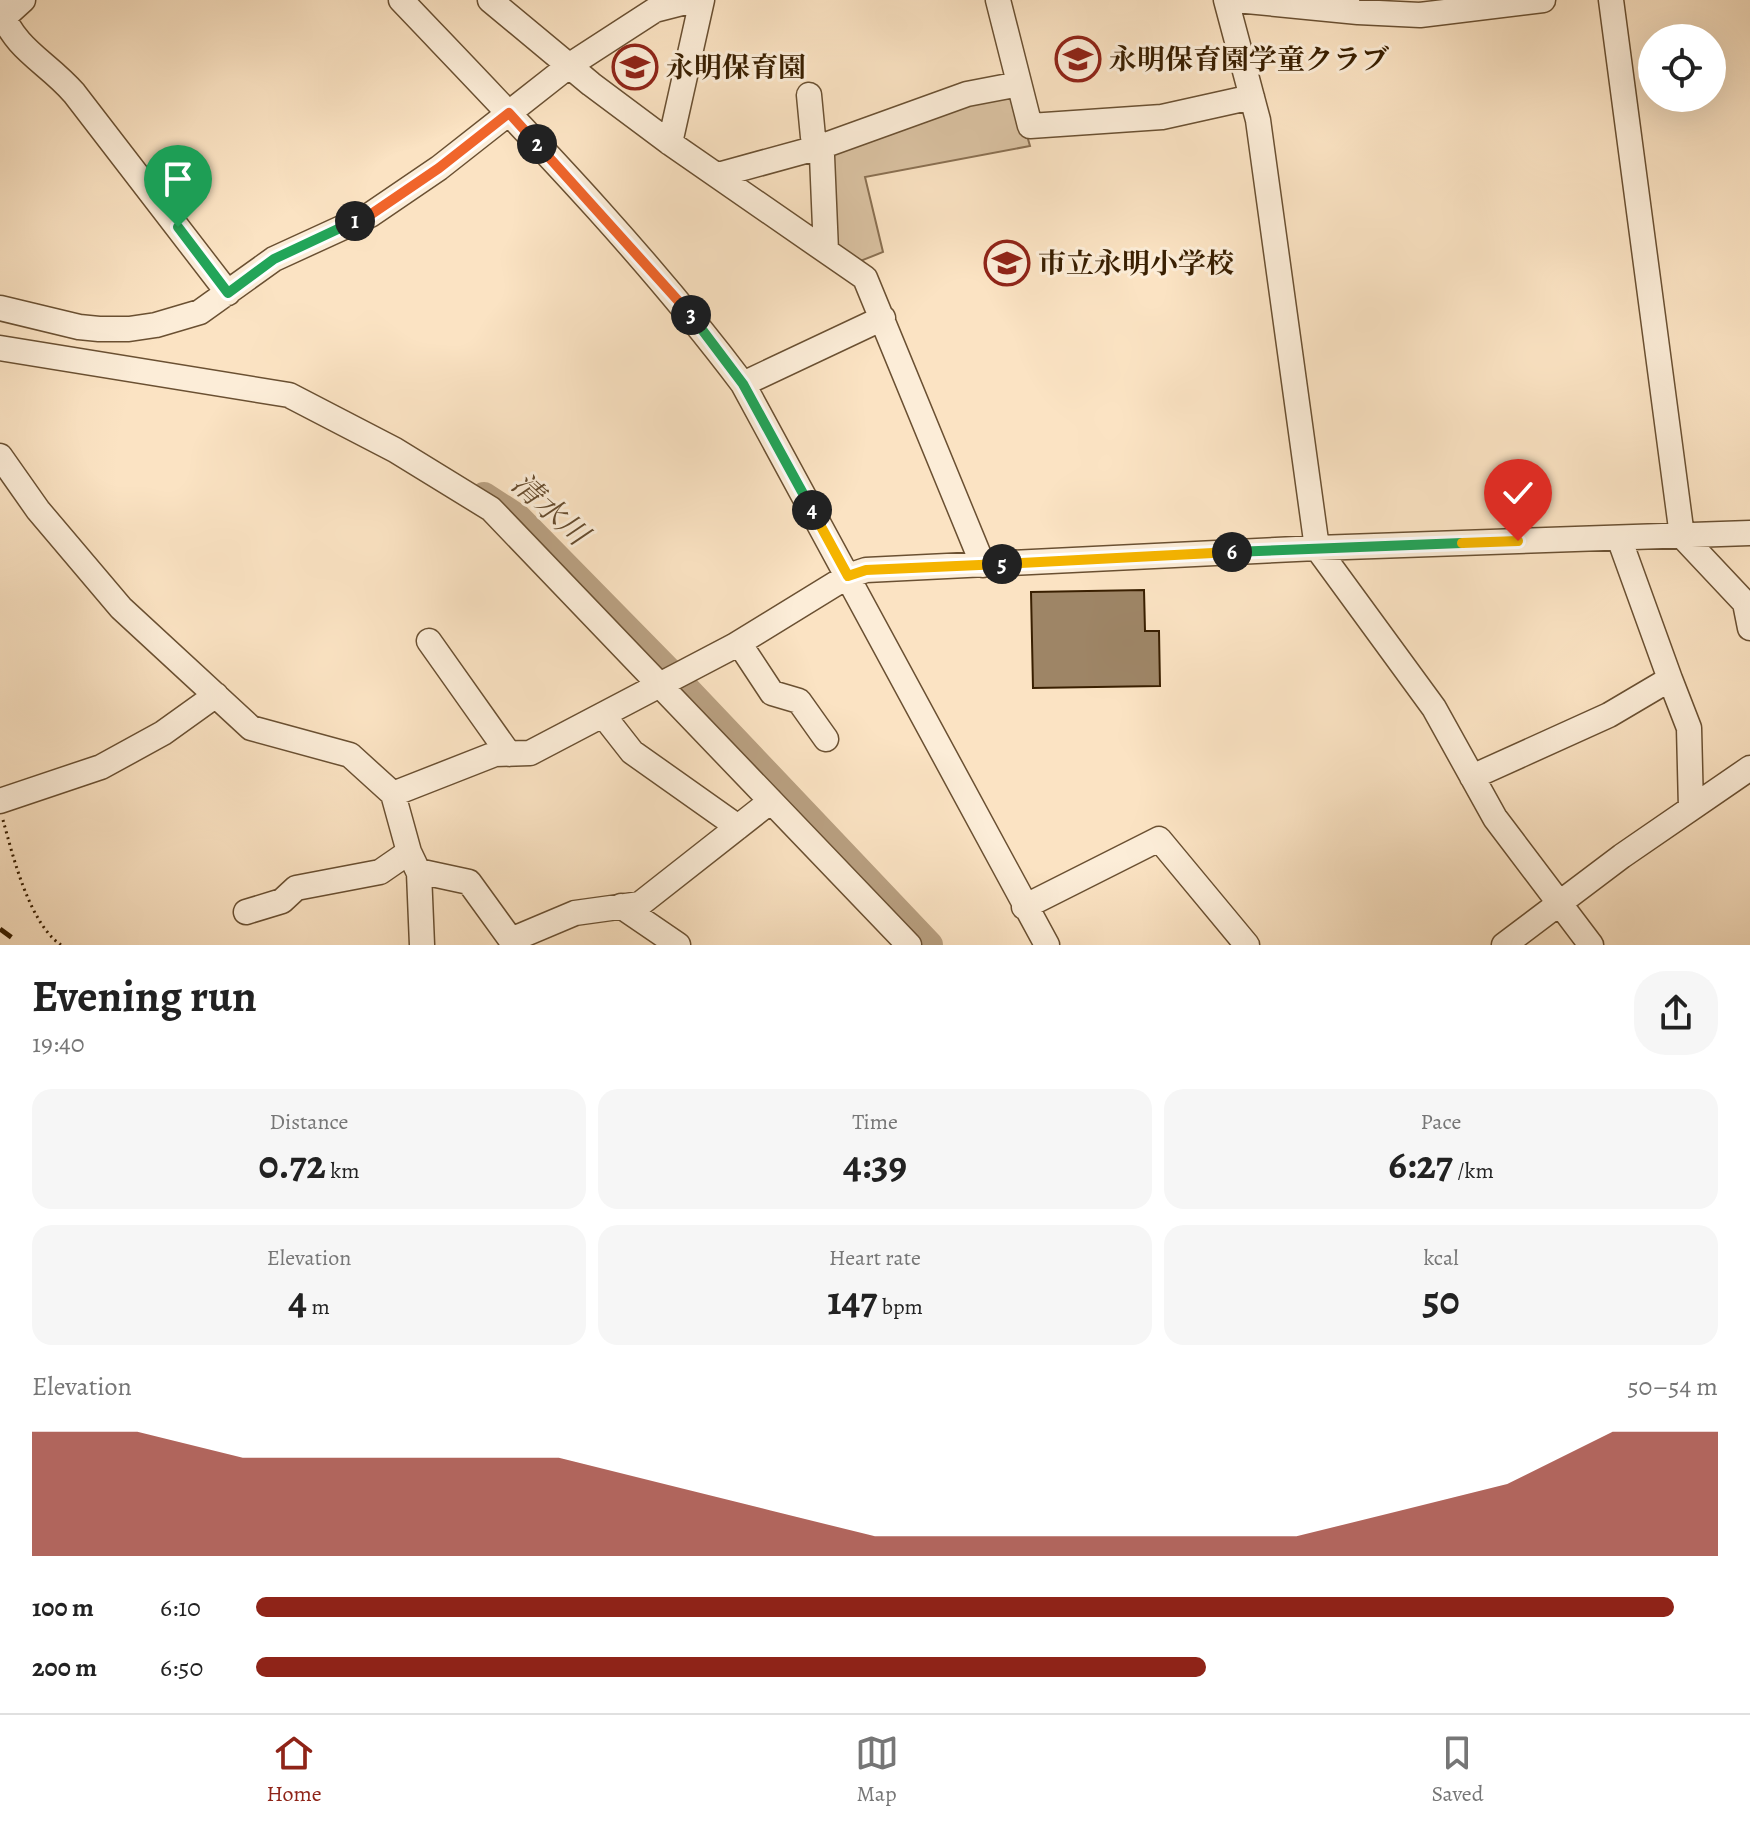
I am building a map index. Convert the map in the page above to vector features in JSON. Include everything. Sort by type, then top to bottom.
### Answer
[{"type":"street","points":[[23,0],[1,16],[21,46],[49,66],[74,93],[228,293]]},
{"type":"street","points":[[401,0],[687,310],[743,384],[1047,945]]},
{"type":"street","points":[[490,0],[591,84],[670,143],[865,278],[983,565]]},
{"type":"street","points":[[0,308],[79,327],[129,329],[187,318],[274,259],[370,215],[439,168],[570,65],[655,10],[694,0]]},
{"type":"street","points":[[670,143],[702,0]]},
{"type":"street","points":[[998,0],[1030,126],[1162,117],[1252,97]]},
{"type":"street","points":[[1226,0],[1258,120],[1317,548],[1434,708],[1495,818],[1591,945]]},
{"type":"street","points":[[1236,0],[1420,15],[1477,4],[1543,0]]},
{"type":"street","points":[[1611,0],[1682,536],[1745,603],[1750,628]]},
{"type":"street","points":[[718,175],[820,147],[967,94],[1019,84]]},
{"type":"street","points":[[809,95],[813,137],[820,147],[826,251]]},
{"type":"street","points":[[743,384],[883,318]]},
{"type":"street","points":[[0,348],[289,395],[395,450],[491,509],[909,945]]},
{"type":"street","points":[[0,456],[38,510],[121,608],[251,728],[350,755],[393,794],[414,862],[422,945]]},
{"type":"street","points":[[393,794],[495,754],[530,753],[739,643],[848,576],[866,570],[1317,548],[1750,533]]},
{"type":"street","points":[[1619,538],[1689,728],[1691,808]]},
{"type":"street","points":[[429,641],[509,754]]},
{"type":"street","points":[[739,643],[772,693],[799,701],[826,739]]},
{"type":"street","points":[[1472,777],[1609,715],[1670,679]]},
{"type":"street","points":[[0,801],[101,767],[163,733],[216,695]]},
{"type":"street","points":[[603,715],[632,752],[738,827]]},
{"type":"street","points":[[1504,945],[1622,856],[1750,768]]},
{"type":"street","points":[[246,912],[282,901],[296,888],[380,872],[414,862],[469,882],[511,940],[575,913],[640,904],[771,801]]},
{"type":"street","points":[[1024,907],[1159,839],[1247,945]]},
{"type":"street","points":[[621,906],[678,945]]},
{"type":"path","points":[[0,809],[18,876],[50,937],[61,945]]},
{"type":"shaded area","points":[[1014,90],[1030,146],[865,177],[883,252],[858,262],[833,247],[829,149]]},
{"type":"building","points":[[1144,590],[1145,631],[1159,631],[1160,686],[1033,688],[1031,592]]},
{"type":"waterway","name":"清水川","points":[[484,496],[518,518],[688,691],[929,945]]},
{"type":"railway","points":[[0,929],[22,945]]},
{"type":"place","name":"永明保育園学童クラブ","points":[[1078,59]]},
{"type":"place","name":"永明保育園","points":[[635,67]]},
{"type":"place","name":"市立永明小学校","points":[[1007,263]]},
{"type":"route","points":[[178,227],[228,293],[274,259],[314,238],[370,215],[439,168],[509,113],[687,310],[743,384],[848,576],[866,570],[1518,541]]}]
